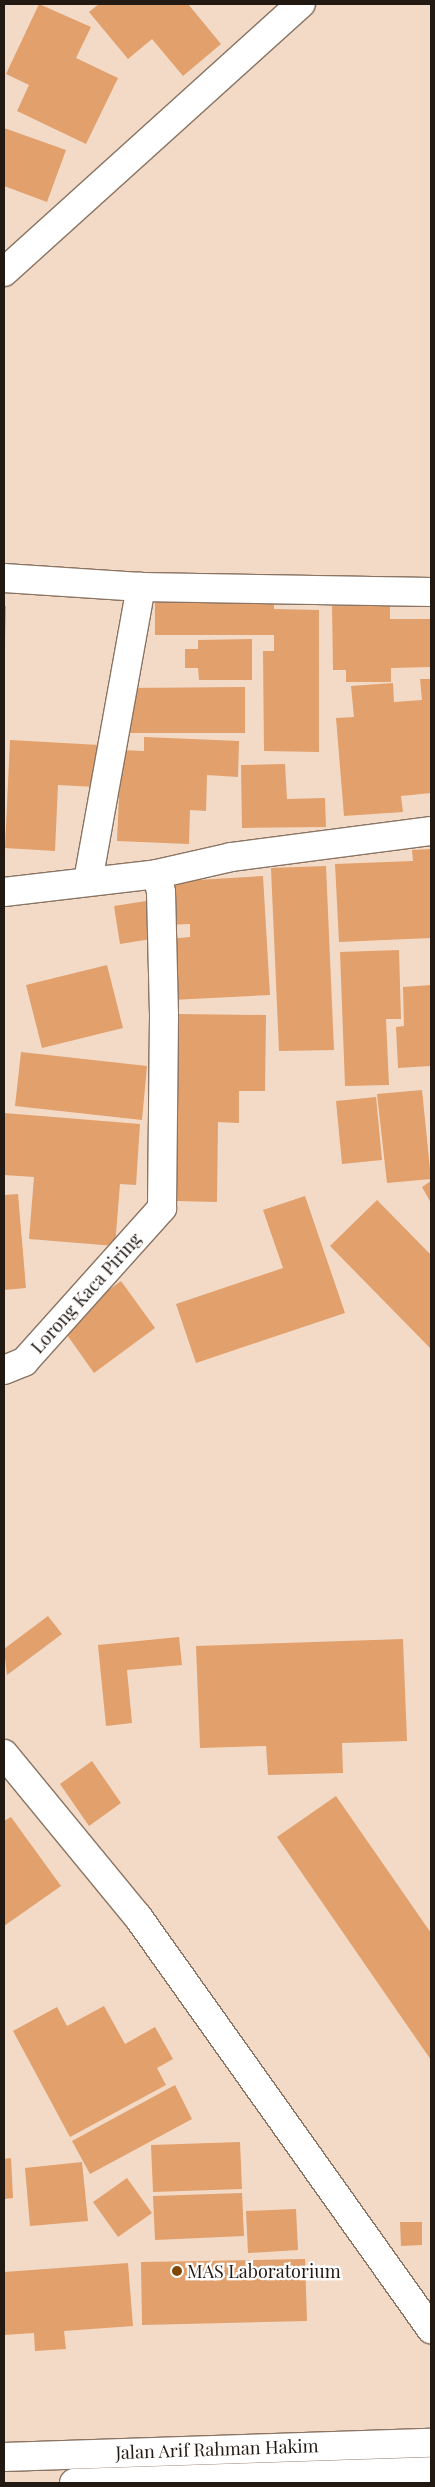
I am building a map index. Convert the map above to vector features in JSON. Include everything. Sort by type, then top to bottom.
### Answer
[{"type":"street","points":[[4,272],[301,4]]},
{"type":"street","points":[[4,578],[141,587],[431,592]]},
{"type":"street","points":[[88,881],[141,587]]},
{"type":"street","points":[[4,892],[157,874],[231,857],[431,831]]},
{"type":"street","name":"Lorong Kaca Piring","points":[[4,1370],[24,1362],[162,1208],[164,1014],[161,892],[157,874]]},
{"type":"street","points":[[4,1754],[138,1917],[431,2329]]},
{"type":"street","name":"Jalan Arif Rahman Hakim","points":[[4,2457],[431,2443]]},
{"type":"street","name":"Jalan Arif Rahman Hakim","points":[[74,2483],[388,2477],[431,2471]]},
{"type":"building","points":[[39,4],[91,27],[76,58],[118,78],[86,144],[17,111],[29,85],[6,74]]},
{"type":"building","points":[[99,4],[188,4],[221,44],[183,76],[152,39],[128,59],[89,12]]},
{"type":"building","points":[[4,128],[66,150],[47,202],[4,186]]},
{"type":"building","points":[[155,601],[274,601],[274,609],[319,610],[319,752],[264,751],[263,651],[274,651],[274,635],[155,635]]},
{"type":"building","points":[[4,606],[6,606],[5,644],[4,644]]},
{"type":"building","points":[[332,606],[390,606],[390,619],[431,619],[431,667],[391,668],[391,682],[346,682],[346,670],[333,670]]},
{"type":"building","points":[[252,639],[252,680],[199,680],[198,668],[185,668],[185,649],[198,649],[198,640]]},
{"type":"building","points":[[420,679],[431,679],[431,793],[401,796],[403,812],[344,816],[336,718],[354,717],[351,686],[393,683],[394,702],[422,700]]},
{"type":"building","points":[[245,687],[245,733],[127,733],[126,688]]},
{"type":"building","points":[[144,737],[239,741],[238,777],[207,775],[206,811],[190,810],[189,844],[117,841],[121,750],[144,751]]},
{"type":"building","points":[[10,740],[99,745],[96,787],[58,785],[55,851],[5,848]]},
{"type":"building","points":[[285,764],[287,799],[325,798],[326,827],[242,828],[241,765]]},
{"type":"building","points":[[431,849],[431,938],[339,942],[335,864],[413,861],[412,850]]},
{"type":"building","points":[[326,866],[334,1050],[279,1051],[271,868]]},
{"type":"building","points":[[263,876],[270,995],[172,1000],[169,939],[190,937],[190,924],[166,925],[163,882]]},
{"type":"building","points":[[146,901],[151,939],[120,944],[114,906]]},
{"type":"building","points":[[399,950],[401,1019],[386,1019],[389,1085],[345,1086],[340,952]]},
{"type":"building","points":[[107,965],[123,1028],[42,1048],[26,985]]},
{"type":"building","points":[[431,985],[431,1066],[398,1068],[396,1027],[404,1026],[403,987]]},
{"type":"building","points":[[177,1014],[266,1015],[265,1091],[239,1091],[239,1123],[218,1122],[217,1202],[176,1201]]},
{"type":"building","points":[[21,1052],[147,1066],[142,1120],[15,1106]]},
{"type":"building","points":[[422,1090],[431,1179],[387,1183],[377,1094]]},
{"type":"building","points":[[376,1097],[382,1160],[342,1164],[336,1101]]},
{"type":"building","points":[[4,1113],[140,1124],[136,1185],[120,1184],[115,1246],[29,1239],[34,1177],[4,1175]]},
{"type":"building","points":[[431,1181],[431,1203],[422,1187]]},
{"type":"building","points":[[18,1194],[26,1288],[4,1290],[4,1195]]},
{"type":"building","points":[[305,1196],[345,1313],[196,1363],[176,1304],[283,1268],[263,1210]]},
{"type":"building","points":[[377,1200],[431,1255],[431,1349],[330,1246]]},
{"type":"building","points":[[121,1281],[155,1328],[94,1373],[60,1325]]},
{"type":"building","points":[[48,1616],[62,1634],[7,1675],[4,1649]]},
{"type":"building","points":[[179,1637],[182,1665],[127,1670],[132,1723],[106,1726],[98,1645]]},
{"type":"building","points":[[403,1639],[407,1741],[342,1743],[343,1773],[268,1775],[266,1746],[200,1748],[196,1646]]},
{"type":"building","points":[[92,1761],[121,1803],[89,1826],[60,1784]]},
{"type":"building","points":[[336,1796],[431,1933],[431,2060],[277,1837]]},
{"type":"building","points":[[11,1817],[61,1886],[4,1926],[4,1821]]},
{"type":"building","points":[[104,2006],[125,2044],[155,2027],[173,2059],[157,2068],[166,2085],[70,2137],[13,2031],[57,2007],[67,2026]]},
{"type":"building","points":[[175,2085],[192,2119],[90,2174],[72,2141]]},
{"type":"building","points":[[240,2142],[242,2189],[153,2192],[151,2145]]},
{"type":"building","points":[[11,2158],[13,2198],[4,2199],[4,2159]]},
{"type":"building","points":[[82,2162],[88,2221],[30,2226],[25,2168]]},
{"type":"building","points":[[127,2178],[152,2213],[118,2237],[93,2202]]},
{"type":"building","points":[[242,2193],[244,2236],[155,2240],[153,2196]]},
{"type":"building","points":[[296,2209],[298,2250],[248,2253],[246,2211]]},
{"type":"building","points":[[400,2222],[422,2222],[422,2245],[401,2246]]},
{"type":"building","points":[[305,2259],[307,2321],[142,2325],[141,2262]]},
{"type":"building","points":[[128,2263],[133,2326],[64,2331],[66,2349],[35,2351],[34,2333],[4,2335],[4,2272]]},
{"type":"place","name":"MAS Laboratorium","points":[[177,2271]]}]
